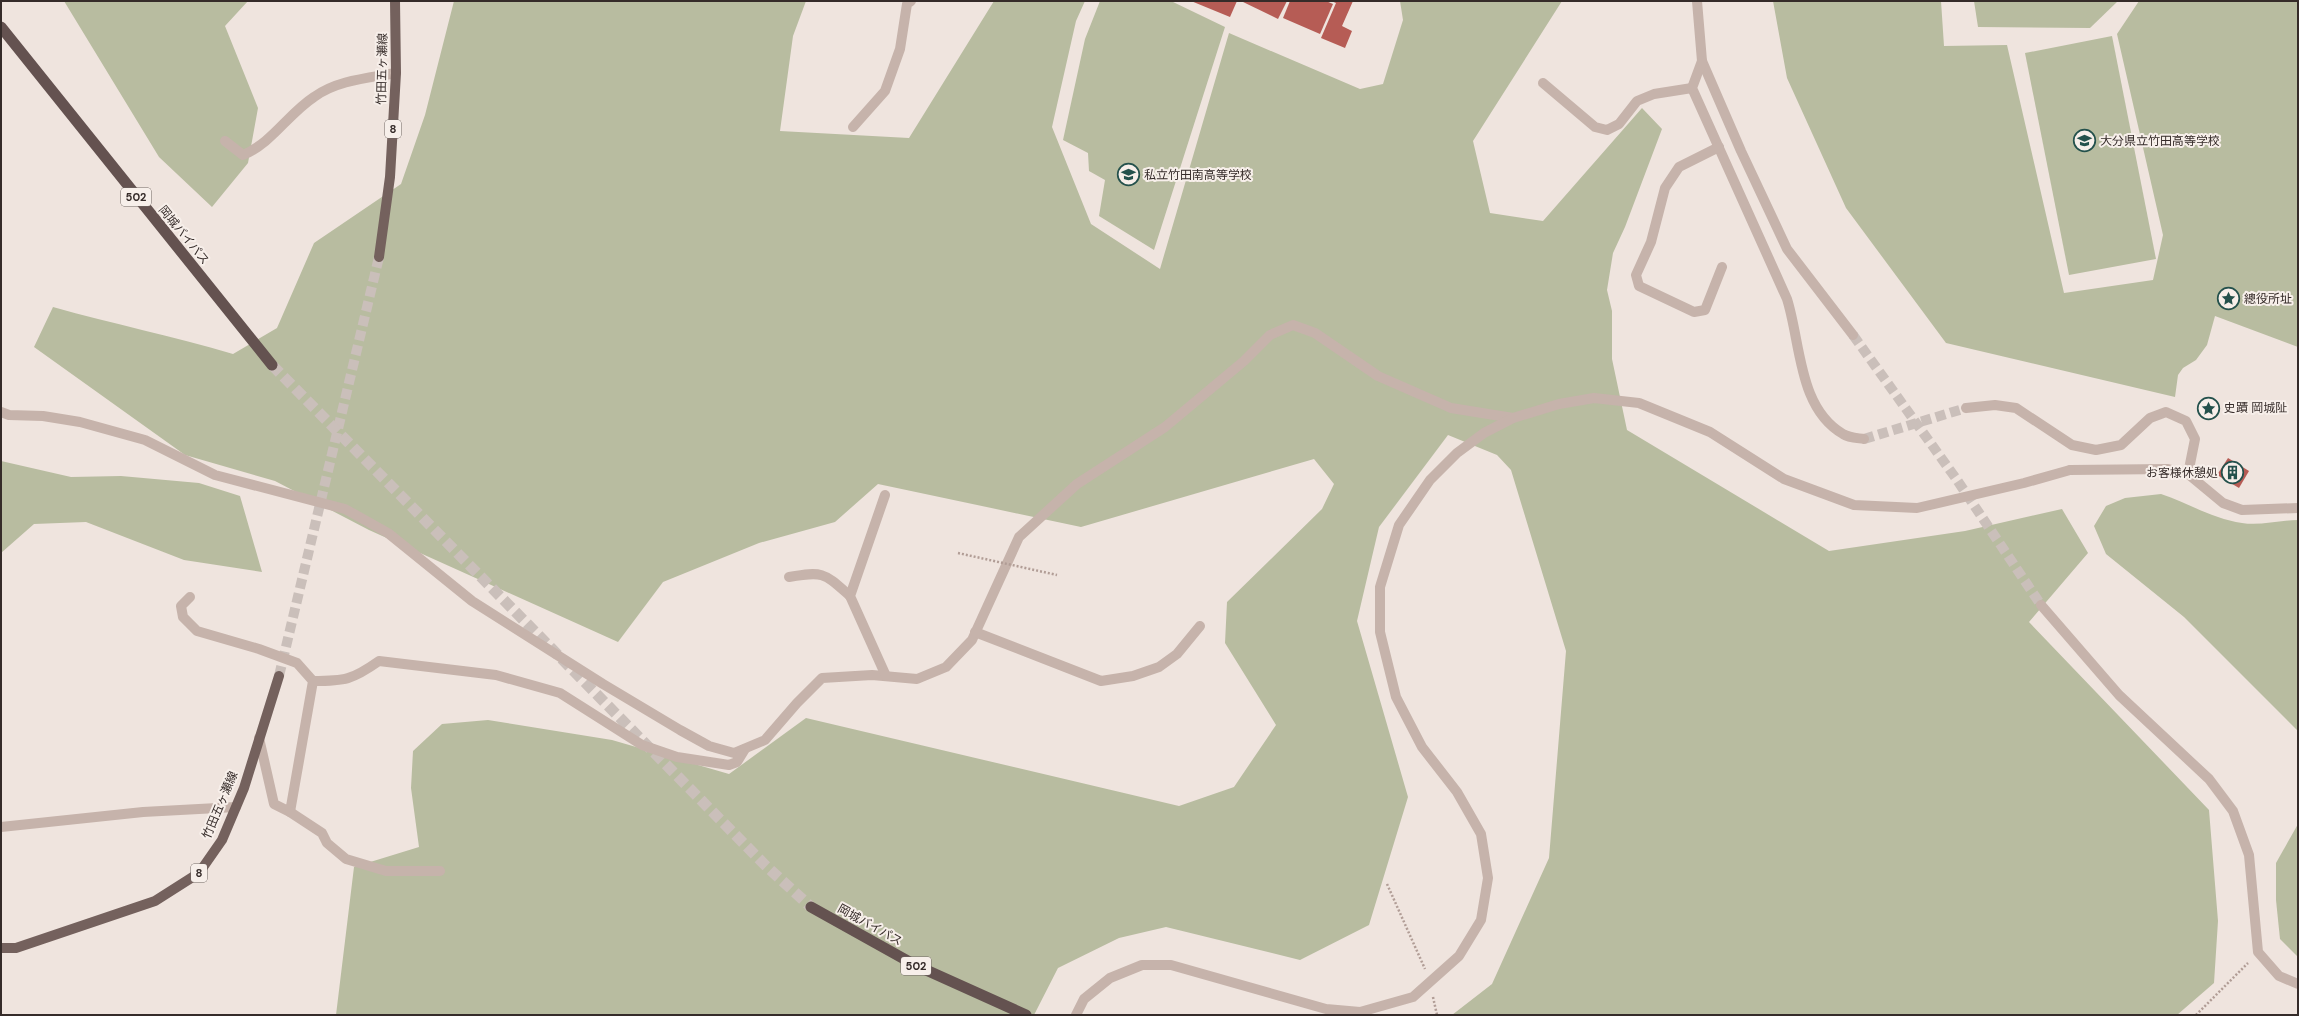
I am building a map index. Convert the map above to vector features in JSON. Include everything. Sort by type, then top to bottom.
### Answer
[{"type":"highway","name":"岡城バイパス","points":[[1,27],[272,365]]},
{"type":"highway","name":"岡城バイパス","points":[[811,907],[915,966],[1026,1015]]},
{"type":"main road","name":"竹田五ヶ瀬線","points":[[379,257],[390,177],[396,72],[395,1]]},
{"type":"main road","name":"竹田五ヶ瀬線","points":[[1,948],[16,948],[155,901],[199,872],[222,840],[236,807],[279,676]]},
{"type":"street","points":[[1697,1],[1702,61],[1741,152],[1787,249],[1853,334]]},
{"type":"street","points":[[853,126],[885,91],[900,49],[907,2]]},
{"type":"street","points":[[1702,61],[1692,88],[1787,298],[1794,320],[1808,391],[1829,425],[1845,436],[1864,439]]},
{"type":"street","points":[[225,141],[243,156],[256,150],[314,96],[342,83],[396,72]]},
{"type":"street","points":[[1543,83],[1595,127],[1607,130],[1619,124],[1637,100],[1654,94],[1692,88]]},
{"type":"street","points":[[1719,147],[1679,167],[1665,188],[1651,242],[1636,275],[1638,286],[1694,312],[1705,310],[1722,267]]},
{"type":"street","points":[[1,412],[9,415],[43,416],[80,422],[145,440],[215,475],[345,509],[388,533],[472,601],[667,722],[709,746],[734,753],[765,740],[797,703],[822,678],[872,675],[917,679],[946,667],[972,640],[1019,537],[1077,484],[1165,426],[1244,361],[1270,335],[1293,325],[1315,333],[1378,376],[1450,408],[1513,418]]},
{"type":"street","points":[[1076,1015],[1084,999],[1110,978],[1142,965],[1171,965],[1326,1009],[1360,1012],[1413,997],[1459,956],[1481,920],[1488,878],[1481,834],[1457,792],[1422,747],[1396,697],[1380,632],[1380,587],[1399,525],[1430,480],[1458,453],[1479,437],[1513,418],[1559,404],[1594,398],[1639,404],[1710,432],[1784,479],[1854,506],[1917,508],[2024,483],[2070,470],[2168,469],[2188,474],[2223,503],[2242,510],[2298,508]]},
{"type":"street","points":[[1966,408],[1995,405],[2016,408],[2072,445],[2096,450],[2121,445],[2150,418],[2166,412],[2186,421],[2196,439],[2188,474]]},
{"type":"street","points":[[850,596],[885,495]]},
{"type":"street","points":[[789,577],[814,572],[829,578],[850,596],[886,676]]},
{"type":"street","points":[[190,597],[181,606],[183,617],[197,631],[259,649],[297,663],[313,681],[343,681],[364,672],[379,661],[496,675],[560,693],[642,745],[677,757],[729,765],[737,762],[745,748]]},
{"type":"street","points":[[2041,605],[2120,695],[2209,779],[2233,811],[2249,855],[2258,952],[2279,976],[2298,984]]},
{"type":"street","points":[[976,632],[1101,681],[1133,676],[1159,667],[1177,654],[1200,626]]},
{"type":"street","points":[[290,812],[313,681]]},
{"type":"street","points":[[259,738],[274,804],[290,812],[322,833],[327,843],[346,859],[386,871],[440,871]]},
{"type":"street","points":[[1,827],[143,812],[236,807]]},
{"type":"path","points":[[958,553],[1057,575]]},
{"type":"path","points":[[1387,884],[1430,981]]},
{"type":"path","points":[[2196,1015],[2258,952]]},
{"type":"green space","points":[[64,1],[248,1],[225,26],[258,108],[248,163],[212,207],[159,157]]},
{"type":"green space","points":[[454,1],[806,1],[793,36],[780,131],[909,138],[994,1],[1085,1],[1076,21],[1052,127],[1091,224],[1160,269],[1229,33],[1360,89],[1383,84],[1403,20],[1400,1],[1562,1],[1473,141],[1490,213],[1543,221],[1642,108],[1662,129],[1625,227],[1613,253],[1607,290],[1612,311],[1612,359],[1627,430],[1829,551],[1965,531],[2062,509],[2088,553],[2029,622],[2209,810],[2218,921],[2214,983],[2177,1015],[1452,1015],[1492,984],[1549,858],[1566,651],[1511,470],[1497,455],[1448,435],[1379,527],[1357,621],[1408,797],[1369,925],[1300,960],[1166,927],[1119,938],[1058,968],[1034,1015],[336,1015],[354,867],[419,847],[411,788],[413,751],[442,724],[488,720],[612,740],[729,774],[806,718],[1179,806],[1234,787],[1276,725],[1225,643],[1227,602],[1322,509],[1334,484],[1314,459],[1081,527],[878,484],[835,522],[759,543],[663,582],[618,642],[369,530],[275,481],[185,455],[34,347],[53,307],[188,341],[233,354],[277,328],[314,243],[401,184],[425,115]]},
{"type":"green space","points":[[1100,1],[1171,1],[1225,27],[1154,250],[1099,216],[1105,180],[1089,171],[1088,153],[1063,140],[1085,39]]},
{"type":"green space","points":[[1773,1],[1941,1],[1944,46],[2007,45],[2064,293],[2153,280],[2163,235],[2117,34],[2139,1],[2298,1],[2298,347],[2215,316],[2207,345],[2196,360],[2183,368],[2178,375],[2175,397],[1946,343],[1846,208],[1787,78]]},
{"type":"green space","points":[[1974,1],[2118,1],[2090,28],[1978,27]]},
{"type":"green space","points":[[2112,36],[2156,259],[2069,275],[2025,53]]},
{"type":"green space","points":[[1,461],[71,477],[121,476],[199,483],[240,496],[262,572],[184,560],[86,522],[34,524],[1,553]]},
{"type":"green space","points":[[2161,494],[2231,521],[2256,524],[2298,520],[2298,731],[2184,617],[2106,554],[2094,526],[2106,506],[2125,498]]},
{"type":"green space","points":[[2298,824],[2298,957],[2280,939],[2276,900],[2276,863]]},
{"type":"building","points":[[1191,1],[1237,1],[1230,17]]},
{"type":"building","points":[[1241,1],[1287,1],[1278,19]]},
{"type":"building","points":[[1290,1],[1326,1],[1333,4],[1320,34],[1283,18]]},
{"type":"building","points":[[1331,1],[1353,1],[1342,26],[1352,31],[1345,48],[1321,38],[1336,3]]},
{"type":"building","name":"お客様休憩処","points":[[2228,458],[2249,471],[2239,488],[2217,475]]},
{"type":"tunnel","points":[[279,676],[379,257]]},
{"type":"tunnel","points":[[1853,335],[1957,480],[2041,605]]},
{"type":"tunnel","points":[[272,365],[765,865],[811,907]]},
{"type":"tunnel","points":[[1864,439],[1966,408]]},
{"type":"place","name":"大分県立竹田高等学校","points":[[2085,141]]},
{"type":"place","name":"私立竹田南高等学校","points":[[1129,175]]},
{"type":"place","name":"總役所址","points":[[2229,299]]},
{"type":"place","name":"史蹟 岡城阯","points":[[2208,408]]},
{"type":"place","name":"お客様休憩処","points":[[2233,473]]}]
